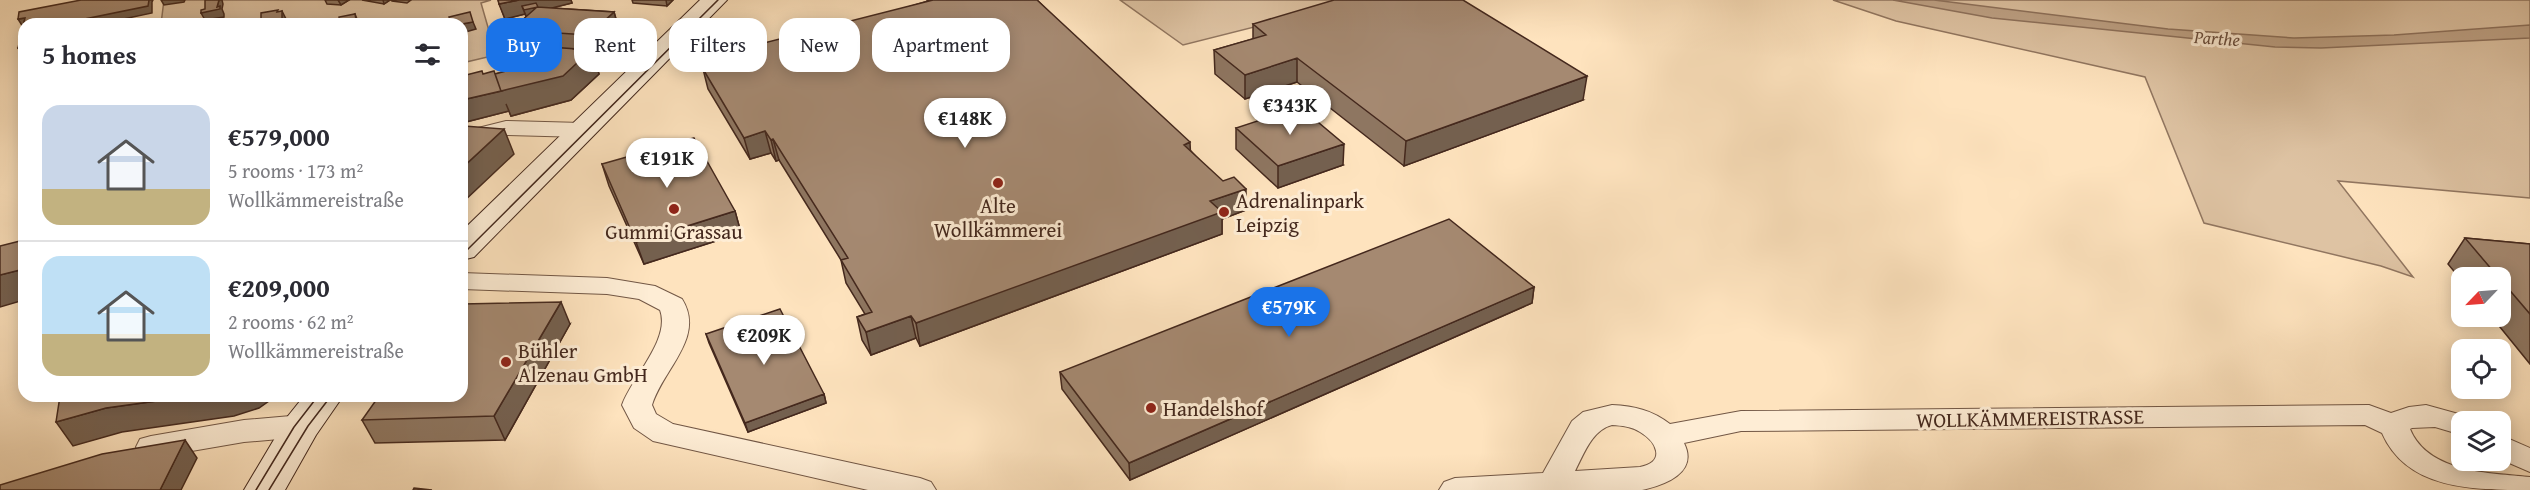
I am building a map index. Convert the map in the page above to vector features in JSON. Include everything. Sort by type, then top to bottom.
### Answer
[{"type":"main road","points":[[468,244],[714,0]]},
{"type":"main road","points":[[264,490],[313,411]]},
{"type":"street","points":[[468,138],[506,128],[582,130]]},
{"type":"street","points":[[468,281],[607,286],[646,292],[672,305],[678,322],[672,339],[640,392],[637,405],[645,421],[664,433],[920,490]]},
{"type":"street","points":[[128,452],[244,431],[313,411]]},
{"type":"street","points":[[1455,490],[1640,479],[1658,475],[1670,464],[1671,454],[1665,436],[1650,424],[1632,417],[1612,415],[1594,419],[1583,429],[1552,484]]},
{"type":"street","name":"WOLLKÄMMEREISTRASSE","points":[[1665,436],[1741,421],[2369,415],[2394,426]]},
{"type":"street","points":[[2451,421],[2421,415],[2403,418],[2394,426],[2397,439],[2410,455],[2432,469],[2458,479],[2530,489]]},
{"type":"street","points":[[2511,452],[2530,461]]},
{"type":"shaded area","points":[[164,0],[491,0],[481,3],[486,20],[486,57],[468,62],[468,18],[162,18]]},
{"type":"shaded area","points":[[1120,0],[1361,0],[1183,45]]},
{"type":"shaded area","points":[[1833,0],[2530,0],[2530,198],[2338,181],[2413,277],[2381,266],[2204,223],[2145,77],[1896,21]]},
{"type":"water","name":"Parthe","points":[[1893,0],[1934,0],[2168,29],[2294,38],[2394,35],[2530,25],[2530,38],[2321,48],[2275,47],[1992,18]]},
{"type":"building","points":[[81,0],[149,0],[148,6],[89,18],[18,18],[19,12]]},
{"type":"building","points":[[205,0],[219,0],[217,7],[220,6],[220,9],[201,13],[201,10],[205,9]]},
{"type":"building","points":[[498,0],[519,0],[499,4]]},
{"type":"building","name":"Alte Wollkämmerei","points":[[933,0],[1037,0],[1190,142],[1184,145],[1223,181],[1234,177],[1246,189],[1210,201],[1222,212],[916,323],[911,316],[866,332],[857,317],[872,312],[841,260],[848,258],[773,139],[771,140],[765,131],[744,138],[705,72],[767,72],[767,42],[779,39],[779,72],[860,72],[860,19]]},
{"type":"building","points":[[1334,0],[1463,0],[1587,76],[1406,141],[1297,58],[1245,75],[1214,50],[1266,35],[1253,24]]},
{"type":"building","points":[[536,3],[538,7],[524,10],[522,6]]},
{"type":"building","points":[[537,7],[614,12],[607,18],[574,18],[574,34],[562,33],[562,18],[525,18]]},
{"type":"building","points":[[278,10],[277,12],[282,11],[282,18],[261,18],[261,13]]},
{"type":"building","points":[[470,12],[473,22],[468,23],[468,18],[449,17]]},
{"type":"building","points":[[355,14],[356,18],[339,18]]},
{"type":"building","points":[[562,48],[574,49],[574,66],[563,76],[501,91],[495,74],[562,72]]},
{"type":"building","points":[[482,71],[483,74],[494,72],[501,91],[468,99],[468,74]]},
{"type":"building","points":[[1300,107],[1344,144],[1278,166],[1236,128]]},
{"type":"building","points":[[468,126],[504,129],[468,162]]},
{"type":"building","name":"Gummi Grassau","points":[[694,138],[735,211],[636,242],[602,164]]},
{"type":"building","points":[[1449,219],[1534,287],[1129,463],[1060,372]]},
{"type":"building","points":[[2465,238],[2530,244],[2530,314],[2511,292],[2511,267],[2490,267]]},
{"type":"building","points":[[18,242],[18,270],[0,275],[0,246]]},
{"type":"building","points":[[561,302],[494,416],[362,420],[375,402],[468,402],[468,304]]},
{"type":"building","points":[[780,309],[824,394],[745,423],[706,334]]},
{"type":"building","points":[[59,402],[150,402],[106,408],[56,422]]},
{"type":"building","points":[[185,440],[160,490],[0,490],[0,485],[102,454]]},
{"type":"tram line","points":[[468,249],[718,0]]},
{"type":"tram line","points":[[256,490],[294,427],[313,402]]},
{"type":"tram line","points":[[269,490],[308,426],[326,402]]},
{"type":"place","name":"Alte Wollkämmerei","points":[[998,183]]},
{"type":"place","name":"Gummi Grassau","points":[[674,209]]},
{"type":"place","name":"Adrenalinpark Leipzig","points":[[1224,212]]},
{"type":"place","name":"Bühler Alzenau GmbH","points":[[506,362]]},
{"type":"place","name":"Handelshof","points":[[1151,408]]}]
